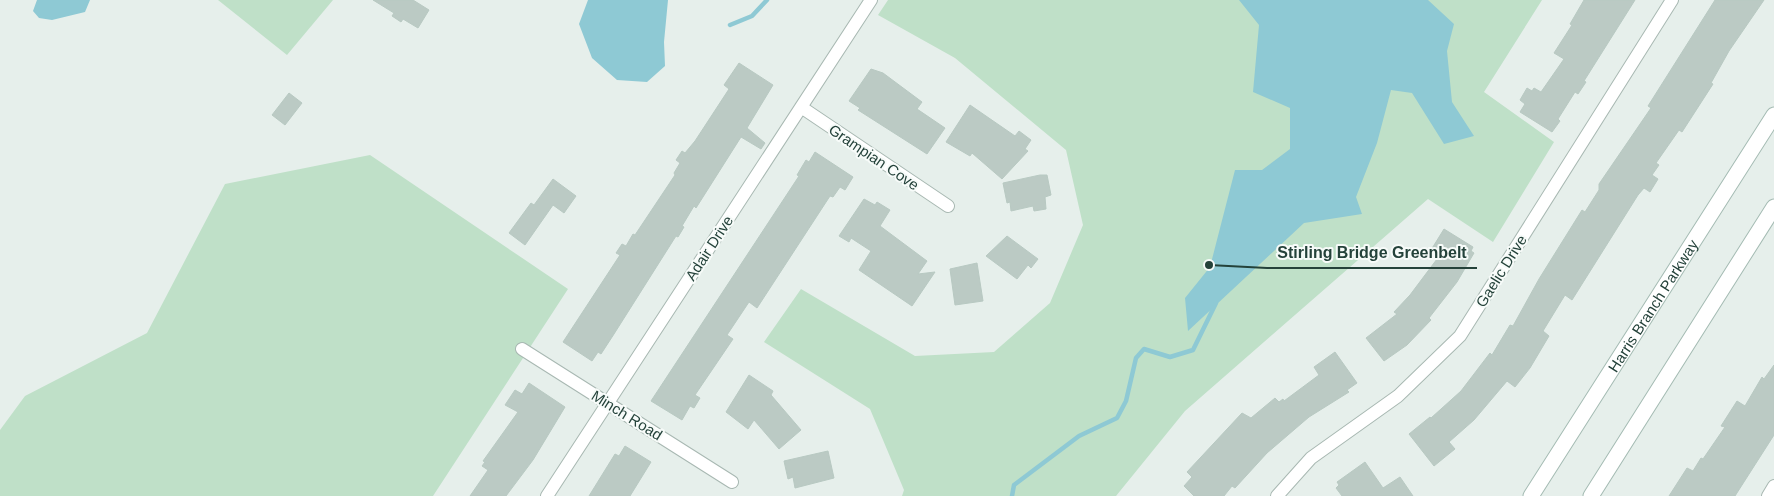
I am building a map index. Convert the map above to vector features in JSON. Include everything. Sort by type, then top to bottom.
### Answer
[{"type":"main road","name":"Harris Branch Parkway","points":[[1531,496],[1774,115]]},
{"type":"main road","points":[[1592,496],[1774,207]]},
{"type":"street","name":"Adair Drive","points":[[547,496],[871,0]]},
{"type":"street","name":"Gaelic Drive","points":[[1278,496],[1311,458],[1398,396],[1460,336],[1672,0]]},
{"type":"street","name":"Grampian Cove","points":[[800,107],[948,206]]},
{"type":"street","name":"Minch Road","points":[[522,350],[732,482]]},
{"type":"street","points":[[1768,496],[1774,486]]},
{"type":"green space","points":[[218,0],[333,0],[287,55]]},
{"type":"green space","points":[[888,0],[1542,0],[1484,92],[1554,142],[1493,242],[1428,199],[1185,411],[1116,496],[902,496],[904,490],[870,409],[764,342],[801,289],[915,356],[994,352],[1050,303],[1083,225],[1066,150],[955,58],[878,15]]},
{"type":"green space","points":[[370,155],[568,289],[433,496],[0,496],[0,430],[25,396],[147,333],[225,184]]},
{"type":"water","points":[[37,0],[90,0],[85,12],[52,20],[39,18],[33,11]]},
{"type":"water","points":[[588,0],[668,0],[664,42],[665,66],[647,82],[617,80],[592,58],[579,24]]},
{"type":"water","points":[[1239,0],[1428,0],[1454,24],[1447,51],[1452,102],[1474,136],[1444,144],[1412,93],[1391,90],[1377,143],[1356,197],[1362,214],[1304,223],[1188,331],[1185,298],[1210,267],[1235,170],[1262,170],[1290,149],[1290,108],[1253,92],[1259,25]]},
{"type":"building","points":[[373,0],[413,0],[429,10],[418,28],[403,19],[401,22],[392,16],[394,13]]},
{"type":"building","points":[[1584,0],[1635,0],[1584,81],[1586,82],[1578,94],[1575,92],[1552,132],[1520,112],[1525,104],[1520,100],[1527,88],[1532,91],[1534,88],[1541,92],[1564,59],[1554,53],[1572,25],[1570,24]]},
{"type":"building","points":[[1715,0],[1764,0],[1729,51],[1711,83],[1713,84],[1682,132],[1679,130],[1656,163],[1659,165],[1652,175],[1658,179],[1650,192],[1644,188],[1638,195],[1572,300],[1565,295],[1543,331],[1549,336],[1530,368],[1515,387],[1507,381],[1474,420],[1449,442],[1455,449],[1434,466],[1409,434],[1431,418],[1461,391],[1490,353],[1492,355],[1510,325],[1513,326],[1539,279],[1582,210],[1585,212],[1599,190],[1599,184],[1651,108],[1648,106]]},
{"type":"building","points":[[739,63],[773,85],[747,128],[765,143],[761,149],[741,137],[696,208],[694,206],[678,237],[676,236],[601,354],[598,352],[592,361],[563,342],[620,255],[616,253],[622,244],[626,246],[633,234],[635,235],[675,175],[674,173],[680,163],[676,160],[682,151],[685,153],[695,141],[729,89],[724,85]]},
{"type":"building","points":[[871,69],[883,73],[922,102],[917,109],[945,128],[927,154],[858,110],[860,108],[849,101]]},
{"type":"building","points":[[289,93],[302,103],[285,125],[272,115]]},
{"type":"building","points":[[970,105],[1015,136],[1019,131],[1031,140],[1025,149],[1028,151],[1002,179],[972,153],[970,156],[946,142]]},
{"type":"building","points":[[815,152],[853,177],[845,190],[840,187],[833,197],[830,196],[757,308],[749,302],[727,335],[733,339],[695,395],[700,398],[694,408],[690,406],[682,420],[651,401],[799,176],[797,175],[806,160],[809,162]]},
{"type":"building","points":[[1047,175],[1051,195],[1045,197],[1046,209],[1034,211],[1033,206],[1011,211],[1010,202],[1007,203],[1003,183]]},
{"type":"building","points":[[553,179],[576,196],[564,213],[553,205],[525,245],[509,233],[531,203],[534,205]]},
{"type":"building","points":[[864,199],[875,205],[877,202],[890,210],[880,226],[927,261],[918,274],[935,272],[912,306],[859,270],[871,251],[851,238],[849,242],[839,236]]},
{"type":"building","points":[[1444,229],[1473,247],[1471,251],[1474,253],[1457,282],[1429,318],[1431,320],[1407,345],[1384,361],[1366,338],[1397,314],[1394,312],[1410,295],[1440,255],[1431,250]]},
{"type":"building","points":[[1007,236],[1038,259],[1031,268],[1028,265],[1017,279],[986,256]]},
{"type":"building","points":[[977,263],[983,301],[955,305],[950,269]]},
{"type":"building","points":[[1335,352],[1357,383],[1347,390],[1349,392],[1309,417],[1267,453],[1235,488],[1232,486],[1224,496],[1194,496],[1184,486],[1192,477],[1187,472],[1242,413],[1251,418],[1275,398],[1279,402],[1283,399],[1284,401],[1319,375],[1314,367]]},
{"type":"building","points":[[1774,365],[1774,435],[1735,496],[1669,496],[1687,468],[1693,471],[1701,458],[1703,459],[1725,427],[1721,426],[1737,401],[1745,406],[1762,377],[1764,379]]},
{"type":"building","points":[[749,375],[773,391],[771,395],[801,430],[779,449],[754,420],[748,429],[726,412]]},
{"type":"building","points":[[529,383],[565,407],[533,460],[506,496],[470,496],[488,470],[482,466],[485,462],[483,461],[518,412],[505,405],[515,390],[522,394]]},
{"type":"building","points":[[625,446],[651,462],[630,496],[589,496],[615,454],[619,456]]},
{"type":"building","points":[[828,451],[834,478],[795,488],[793,477],[788,479],[784,461]]},
{"type":"building","points":[[1365,462],[1383,488],[1400,477],[1413,496],[1342,496],[1336,488],[1339,485],[1337,482]]},
{"type":"waterway","points":[[730,25],[752,16],[767,0]]},
{"type":"waterway","points":[[1012,496],[1014,485],[1079,436],[1117,418],[1126,401],[1136,358],[1144,349],[1170,357],[1193,350],[1216,303]]},
{"type":"place","name":"Stirling Bridge Greenbelt","points":[[1209,265]]}]
